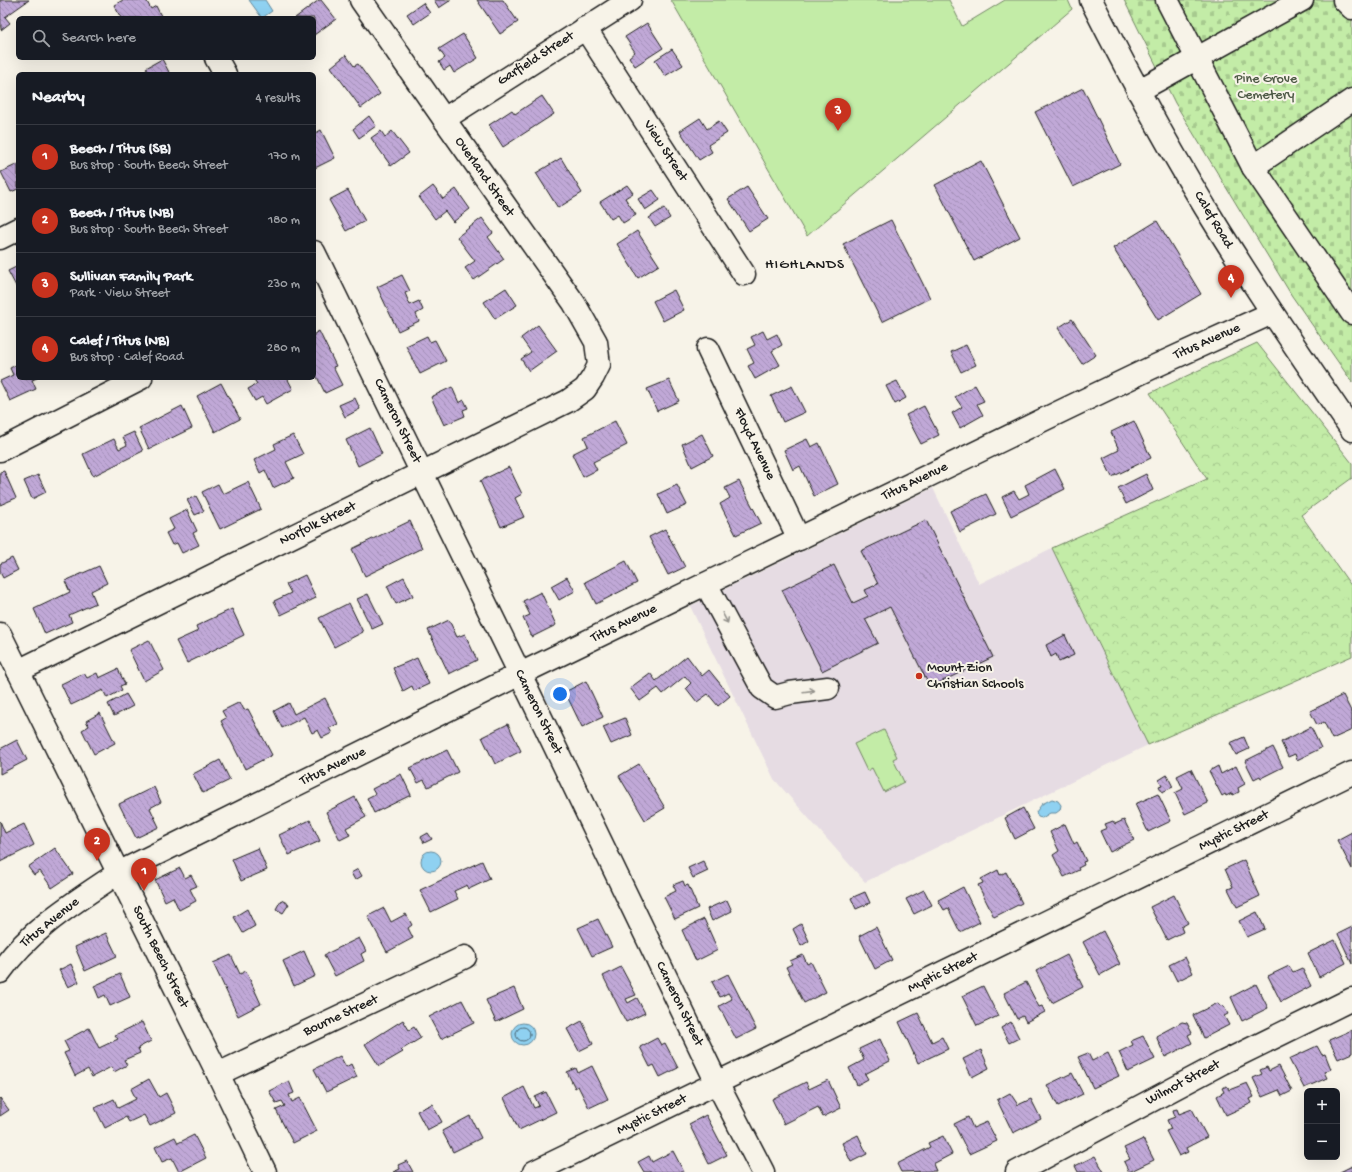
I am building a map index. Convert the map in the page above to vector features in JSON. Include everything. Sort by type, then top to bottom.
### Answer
[{"type":"street","name":"Overland Street","points":[[361,0],[574,303],[596,342],[599,358]]},
{"type":"street","name":"Garfield Street","points":[[444,119],[630,0]]},
{"type":"street","name":"Calef Road","points":[[1091,0],[1138,92],[1220,233],[1272,313],[1352,430]]},
{"type":"street","points":[[1167,0],[1253,167],[1352,313]]},
{"type":"street","points":[[1138,92],[1302,0]]},
{"type":"street","points":[[1344,0],[1352,8]]},
{"type":"street","name":"View Street","points":[[585,28],[744,274]]},
{"type":"street","points":[[217,60],[224,72]]},
{"type":"street","points":[[1253,167],[1352,100]]},
{"type":"street","points":[[0,238],[16,230]]},
{"type":"street","name":"Cameron Street","points":[[316,261],[322,287],[422,473],[717,1083],[763,1172]]},
{"type":"street","name":"Titus Avenue","points":[[0,972],[12,956],[34,934],[68,907],[118,874],[520,674],[1151,368],[1272,313]]},
{"type":"street","name":"Floyd Avenue","points":[[708,349],[799,539]]},
{"type":"street","name":"Norfolk Street","points":[[18,671],[568,401],[585,389],[599,365],[599,358]]},
{"type":"street","points":[[0,450],[137,380]]},
{"type":"street","points":[[706,584],[762,688],[775,697],[790,693],[828,688]]},
{"type":"street","name":"South Beech Street","points":[[0,634],[265,1172]]},
{"type":"street","name":"Mystic Street","points":[[534,1172],[1352,773]]},
{"type":"street","name":"Bourne Street","points":[[218,1074],[465,957]]},
{"type":"street","name":"Wilmot Street","points":[[1017,1172],[1222,1063],[1352,999]]},
{"type":"shaded area","name":"Mount Zion Christian Schools","points":[[933,488],[979,584],[1052,548],[1148,745],[865,882],[774,779],[690,606]]},
{"type":"green space","points":[[671,0],[949,0],[962,26],[1005,0],[1068,0],[1072,9],[807,236]]},
{"type":"green space","name":"Pine Grove Cemetery","points":[[1124,0],[1352,0],[1352,382],[1292,296],[1175,103]]},
{"type":"green space","points":[[1257,343],[1352,463],[1352,478],[1301,515],[1352,587],[1352,656],[1148,745],[1052,548],[1207,479],[1150,393]]},
{"type":"green space","points":[[884,730],[897,757],[893,759],[904,782],[884,792],[872,768],[867,771],[854,744]]},
{"type":"water","points":[[249,0],[265,0],[272,11],[265,16],[261,16]]},
{"type":"water","points":[[1052,799],[1058,801],[1061,805],[1060,810],[1056,813],[1050,813],[1042,818],[1038,817],[1036,812],[1042,804]]},
{"type":"water","points":[[431,851],[438,854],[441,861],[438,868],[431,871],[424,868],[421,861],[424,854]]},
{"type":"water","points":[[523,1023],[527,1024],[533,1030],[533,1038],[527,1044],[523,1045],[519,1044],[513,1038],[512,1034],[513,1030],[519,1024]]},
{"type":"building","points":[[0,0],[29,0],[5,17],[10,23],[1,30]]},
{"type":"building","points":[[123,0],[146,0],[151,9],[156,6],[161,16],[120,16],[114,5]]},
{"type":"building","points":[[321,0],[336,19],[316,34],[316,16],[298,16]]},
{"type":"building","points":[[434,0],[451,0],[439,8]]},
{"type":"building","points":[[477,0],[503,0],[518,22],[500,34]]},
{"type":"building","points":[[423,3],[430,13],[414,24],[407,14]]},
{"type":"building","points":[[647,23],[663,48],[635,66],[629,57],[635,52],[625,37]]},
{"type":"building","points":[[463,34],[478,58],[454,73],[450,66],[444,70],[439,62],[445,58],[439,49]]},
{"type":"building","points":[[672,49],[683,65],[665,76],[655,60]]},
{"type":"building","points":[[346,55],[354,66],[358,64],[380,94],[361,108],[331,67]]},
{"type":"building","points":[[163,60],[169,72],[149,72],[146,68]]},
{"type":"building","points":[[1083,88],[1120,164],[1073,187],[1035,112]]},
{"type":"building","points":[[542,96],[554,114],[503,147],[489,125],[512,110],[515,114]]},
{"type":"building","points":[[369,116],[376,126],[359,138],[353,129]]},
{"type":"building","points":[[700,118],[707,129],[719,121],[727,133],[708,145],[712,152],[699,160],[680,131]]},
{"type":"building","points":[[321,130],[335,158],[316,168],[316,133]]},
{"type":"building","points":[[381,131],[385,137],[392,131],[409,153],[391,166],[371,138]]},
{"type":"building","points":[[561,158],[582,193],[558,208],[536,173]]},
{"type":"building","points":[[981,161],[1020,237],[974,261],[935,185]]},
{"type":"building","points":[[16,165],[16,190],[11,192],[1,172]]},
{"type":"building","points":[[627,185],[633,193],[625,198],[636,215],[623,223],[618,215],[611,219],[600,202]]},
{"type":"building","points":[[433,186],[443,199],[456,189],[470,209],[453,222],[445,211],[435,219],[419,197]]},
{"type":"building","points":[[747,187],[768,219],[749,231],[728,199]]},
{"type":"building","points":[[348,190],[365,221],[346,231],[329,200]]},
{"type":"building","points":[[653,190],[660,200],[645,210],[638,199]]},
{"type":"building","points":[[664,208],[670,218],[655,227],[649,218]]},
{"type":"building","points":[[482,218],[493,233],[488,237],[504,259],[474,280],[465,268],[475,261],[457,237]]},
{"type":"building","points":[[891,220],[930,298],[882,322],[843,244]]},
{"type":"building","points":[[1157,221],[1201,294],[1158,320],[1113,248]]},
{"type":"building","points":[[637,231],[659,265],[638,278],[617,244]]},
{"type":"building","points":[[16,267],[16,286],[8,271]]},
{"type":"building","points":[[402,275],[410,291],[405,293],[410,305],[419,301],[423,310],[416,314],[419,321],[398,331],[377,287]]},
{"type":"building","points":[[506,288],[517,305],[495,319],[484,302]]},
{"type":"building","points":[[674,290],[684,310],[663,321],[653,301]]},
{"type":"building","points":[[1072,319],[1096,355],[1082,364],[1058,328]]},
{"type":"building","points":[[538,325],[557,351],[529,371],[521,359],[531,352],[521,338]]},
{"type":"building","points":[[319,331],[336,366],[333,367],[342,385],[325,393],[316,375],[316,333]]},
{"type":"building","points":[[763,331],[767,339],[777,334],[782,345],[772,351],[780,365],[755,379],[748,366],[754,363],[747,349],[755,345],[751,337]]},
{"type":"building","points":[[427,336],[430,342],[435,340],[446,361],[420,374],[406,346]]},
{"type":"building","points":[[966,345],[976,365],[961,372],[951,352]]},
{"type":"building","points":[[16,365],[16,380],[32,380],[36,389],[10,401],[0,381],[13,375],[10,368]]},
{"type":"building","points":[[254,380],[288,380],[293,389],[266,404],[262,397],[255,401],[248,389],[257,384]]},
{"type":"building","points":[[669,380],[679,401],[657,411],[647,389]]},
{"type":"building","points":[[897,381],[906,398],[895,404],[886,386]]},
{"type":"building","points":[[221,383],[240,419],[215,432],[197,396]]},
{"type":"building","points":[[975,385],[984,401],[977,404],[983,415],[960,428],[952,413],[962,407],[955,397]]},
{"type":"building","points":[[792,386],[805,412],[783,422],[771,396]]},
{"type":"building","points":[[452,387],[459,403],[464,400],[468,408],[463,410],[465,416],[444,425],[431,397]]},
{"type":"building","points":[[355,398],[360,409],[345,417],[339,405]]},
{"type":"building","points":[[182,406],[192,428],[149,449],[139,428]]},
{"type":"building","points":[[924,406],[939,435],[921,444],[906,415]]},
{"type":"building","points":[[615,421],[627,445],[593,462],[597,470],[583,477],[572,454],[588,446],[584,437]]},
{"type":"building","points":[[1134,421],[1151,458],[1112,477],[1103,458],[1119,450],[1111,432]]},
{"type":"building","points":[[370,428],[382,454],[358,466],[346,440]]},
{"type":"building","points":[[134,432],[143,451],[93,476],[83,454],[114,439],[119,449],[127,445],[123,437]]},
{"type":"building","points":[[702,434],[713,456],[692,467],[682,444]]},
{"type":"building","points":[[293,435],[303,454],[286,462],[294,478],[273,488],[265,470],[260,473],[254,460],[276,449],[274,444]]},
{"type":"building","points":[[807,439],[811,447],[819,443],[838,484],[814,496],[800,466],[793,470],[784,450]]},
{"type":"building","points":[[509,467],[522,494],[515,498],[524,517],[501,527],[480,481]]},
{"type":"building","points":[[1055,469],[1065,489],[1011,516],[1002,497],[1014,491],[1019,499],[1029,494],[1025,485]]},
{"type":"building","points":[[4,471],[16,498],[0,505],[0,472]]},
{"type":"building","points":[[1146,474],[1153,490],[1126,504],[1118,488]]},
{"type":"building","points":[[38,475],[46,492],[32,499],[24,481]]},
{"type":"building","points":[[739,481],[761,523],[736,535],[720,504],[730,498],[725,488]]},
{"type":"building","points":[[248,482],[261,509],[220,529],[202,492],[218,484],[223,494]]},
{"type":"building","points":[[677,485],[687,505],[667,514],[658,494]]},
{"type":"building","points":[[986,494],[996,514],[960,532],[950,511]]},
{"type":"building","points":[[196,496],[204,511],[195,515],[187,500]]},
{"type":"building","points":[[187,510],[197,531],[193,533],[199,545],[182,553],[177,543],[172,545],[166,533],[174,529],[169,519]]},
{"type":"building","name":"Mount Zion Christian Schools","points":[[926,520],[993,657],[930,687],[890,607],[865,619],[878,643],[822,671],[782,590],[834,565],[853,603],[868,596],[865,590],[878,584],[861,551]]},
{"type":"building","points":[[410,521],[422,548],[365,576],[352,549]]},
{"type":"building","points":[[665,529],[685,567],[668,575],[649,537]]},
{"type":"building","points":[[12,558],[18,570],[3,578],[0,572],[0,564]]},
{"type":"building","points":[[626,561],[637,583],[596,604],[585,582]]},
{"type":"building","points":[[99,566],[107,583],[91,591],[96,603],[69,615],[72,622],[45,634],[34,609],[70,592],[65,581]]},
{"type":"building","points":[[305,575],[316,598],[281,615],[274,601],[291,593],[286,584]]},
{"type":"building","points":[[404,577],[413,596],[396,604],[387,586]]},
{"type":"building","points":[[567,577],[575,591],[559,600],[551,586]]},
{"type":"building","points":[[541,592],[556,625],[532,637],[523,618],[530,615],[523,601]]},
{"type":"building","points":[[368,594],[383,624],[372,629],[357,599]]},
{"type":"building","points":[[349,603],[363,632],[334,647],[319,618]]},
{"type":"building","points":[[232,609],[244,635],[187,663],[176,641],[198,631],[196,626]]},
{"type":"building","points":[[449,620],[457,637],[465,634],[477,660],[449,674],[428,630]]},
{"type":"building","points":[[1065,635],[1074,655],[1059,662],[1056,654],[1051,657],[1046,645]]},
{"type":"building","points":[[149,640],[164,670],[144,681],[129,650]]},
{"type":"building","points":[[687,656],[702,676],[709,670],[730,696],[718,706],[708,694],[697,702],[686,688],[691,683],[685,676],[663,694],[658,688],[640,701],[630,688],[650,673],[656,681]]},
{"type":"building","points":[[417,658],[429,684],[414,691],[412,686],[403,691],[393,668]]},
{"type":"building","points":[[118,669],[125,684],[120,686],[122,690],[107,698],[103,690],[71,705],[61,684],[84,673],[87,678],[97,673],[99,678]]},
{"type":"building","points":[[586,681],[603,717],[582,727],[565,692]]},
{"type":"building","points":[[126,694],[133,706],[114,716],[108,704]]},
{"type":"building","points":[[1343,695],[1352,713],[1352,730],[1332,739],[1324,722],[1317,725],[1310,711]]},
{"type":"building","points":[[325,698],[338,724],[329,728],[332,733],[322,738],[318,730],[312,733],[304,717],[282,728],[274,711],[289,703],[294,714]]},
{"type":"building","points":[[240,702],[244,710],[248,709],[272,755],[245,769],[221,721],[226,718],[222,711]]},
{"type":"building","points":[[100,713],[115,743],[94,754],[82,730],[89,726],[86,721]]},
{"type":"building","points":[[625,718],[632,735],[611,744],[603,727]]},
{"type":"building","points":[[508,724],[521,751],[495,764],[482,737]]},
{"type":"building","points":[[1311,727],[1321,748],[1297,760],[1295,754],[1288,757],[1281,742]]},
{"type":"building","points":[[1244,737],[1249,749],[1236,755],[1230,743]]},
{"type":"building","points":[[17,740],[27,760],[0,774],[0,749]]},
{"type":"building","points":[[1273,747],[1283,767],[1261,778],[1260,776],[1254,779],[1245,761]]},
{"type":"building","points":[[447,750],[458,772],[428,787],[424,780],[418,783],[410,768]]},
{"type":"building","points":[[220,760],[230,780],[203,793],[193,774]]},
{"type":"building","points":[[639,764],[665,808],[645,820],[619,776]]},
{"type":"building","points":[[1218,766],[1221,774],[1236,766],[1245,784],[1238,788],[1239,792],[1233,795],[1232,793],[1222,796],[1209,771]]},
{"type":"building","points":[[1191,769],[1208,803],[1185,814],[1175,793],[1183,789],[1177,776]]},
{"type":"building","points":[[401,774],[411,795],[374,813],[367,798],[375,794],[372,789]]},
{"type":"building","points":[[1167,775],[1173,787],[1162,792],[1159,786],[1162,785],[1159,780]]},
{"type":"building","points":[[154,787],[161,802],[150,808],[159,827],[136,838],[119,804]]},
{"type":"building","points":[[1158,794],[1171,821],[1148,832],[1135,804]]},
{"type":"building","points":[[355,797],[366,817],[346,828],[350,835],[340,840],[326,812]]},
{"type":"building","points":[[1023,808],[1034,829],[1015,839],[1005,818]]},
{"type":"building","points":[[310,820],[320,841],[289,855],[279,835]]},
{"type":"building","points":[[1124,820],[1134,840],[1110,852],[1100,831],[1107,828],[1105,824],[1113,821],[1115,824]]},
{"type":"building","points":[[0,821],[5,833],[24,824],[34,845],[0,862]]},
{"type":"building","points":[[1065,824],[1074,844],[1077,842],[1086,861],[1083,862],[1084,865],[1078,868],[1079,870],[1064,877],[1053,855],[1059,851],[1050,832]]},
{"type":"building","points":[[1352,832],[1352,869],[1337,840]]},
{"type":"building","points":[[428,833],[432,839],[424,843],[421,837]]},
{"type":"building","points":[[55,848],[73,874],[52,888],[40,871],[34,875],[28,867]]},
{"type":"building","points":[[258,848],[267,870],[241,881],[232,859]]},
{"type":"building","points":[[1244,860],[1260,896],[1237,907],[1228,889],[1233,887],[1225,869]]},
{"type":"building","points":[[482,861],[490,879],[469,889],[467,885],[454,891],[458,899],[431,912],[420,890]]},
{"type":"building","points":[[703,861],[708,871],[693,878],[688,868]]},
{"type":"building","points":[[180,868],[185,878],[191,875],[197,886],[190,889],[196,901],[179,910],[173,897],[165,901],[155,880]]},
{"type":"building","points":[[358,869],[362,876],[355,880],[351,873]]},
{"type":"building","points":[[998,870],[1000,875],[1006,872],[1022,903],[994,917],[978,885],[983,883],[981,879]]},
{"type":"building","points":[[683,881],[685,886],[688,885],[698,908],[675,919],[664,897],[676,891],[673,885]]},
{"type":"building","points":[[963,887],[980,922],[960,932],[948,908],[944,910],[938,900]]},
{"type":"building","points":[[924,890],[932,905],[914,914],[906,899]]},
{"type":"building","points":[[865,892],[870,903],[856,909],[851,898]]},
{"type":"building","points":[[1174,895],[1188,923],[1181,927],[1183,932],[1167,940],[1150,907]]},
{"type":"building","points":[[281,900],[289,904],[283,913],[276,909]]},
{"type":"building","points":[[727,900],[732,911],[712,921],[707,909]]},
{"type":"building","points":[[384,908],[391,922],[406,914],[412,925],[408,928],[413,938],[387,952],[368,916]]},
{"type":"building","points":[[247,909],[255,926],[243,933],[234,917]]},
{"type":"building","points":[[1257,912],[1265,929],[1247,937],[1239,921]]},
{"type":"building","points":[[598,919],[612,947],[592,956],[578,928]]},
{"type":"building","points":[[704,919],[718,950],[696,961],[682,930]]},
{"type":"building","points":[[801,924],[809,941],[801,946],[793,929]]},
{"type":"building","points":[[876,927],[892,960],[875,969],[859,936]]},
{"type":"building","points":[[1352,927],[1352,964],[1338,934]]},
{"type":"building","points":[[1103,931],[1120,964],[1100,975],[1083,942]]},
{"type":"building","points":[[106,933],[117,956],[85,971],[75,947]]},
{"type":"building","points":[[359,938],[366,951],[361,954],[364,961],[335,976],[324,955]]},
{"type":"building","points":[[1335,940],[1346,963],[1319,977],[1308,953]]},
{"type":"building","points":[[304,951],[315,976],[294,986],[283,961]]},
{"type":"building","points":[[231,955],[240,974],[246,971],[261,1004],[238,1016],[213,963]]},
{"type":"building","points":[[803,955],[807,964],[811,962],[826,992],[804,1003],[786,967],[792,964],[790,961]]},
{"type":"building","points":[[1067,955],[1083,987],[1052,1003],[1036,971]]},
{"type":"building","points":[[1185,957],[1193,973],[1177,981],[1169,965]]},
{"type":"building","points":[[71,964],[79,982],[68,987],[59,970]]},
{"type":"building","points":[[1289,966],[1293,972],[1302,968],[1311,986],[1281,1002],[1268,976]]},
{"type":"building","points":[[621,967],[636,995],[626,999],[628,1003],[637,998],[645,1013],[626,1022],[603,976]]},
{"type":"building","points":[[120,974],[130,997],[110,1006],[105,995],[99,998],[94,986]]},
{"type":"building","points":[[728,974],[756,1029],[736,1039],[719,1006],[732,999],[728,993],[720,997],[712,982]]},
{"type":"building","points":[[1026,982],[1039,1007],[1042,1006],[1045,1012],[1026,1022],[1023,1016],[1017,1019],[1004,993]]},
{"type":"building","points":[[1256,984],[1268,1008],[1242,1021],[1231,997]]},
{"type":"building","points":[[983,986],[998,1016],[977,1026],[962,996]]},
{"type":"building","points":[[514,988],[523,1009],[496,1022],[486,1000]]},
{"type":"building","points":[[462,1000],[474,1023],[441,1039],[429,1017]]},
{"type":"building","points":[[1218,1003],[1220,1006],[1223,1005],[1228,1014],[1224,1016],[1229,1025],[1204,1038],[1193,1015]]},
{"type":"building","points":[[918,1013],[932,1042],[942,1037],[948,1049],[918,1063],[899,1022]]},
{"type":"building","points":[[403,1020],[409,1030],[414,1027],[421,1038],[401,1050],[403,1052],[379,1066],[365,1044]]},
{"type":"building","points":[[582,1021],[593,1044],[579,1051],[567,1029]]},
{"type":"building","points":[[142,1022],[151,1041],[138,1048],[140,1053],[124,1060],[127,1065],[114,1072],[111,1067],[92,1077],[88,1069],[75,1076],[64,1053],[69,1051],[64,1041],[89,1028],[99,1048],[118,1039],[115,1035]]},
{"type":"building","points":[[1011,1022],[1019,1038],[1009,1043],[1001,1028]]},
{"type":"building","points":[[1182,1022],[1187,1023],[1192,1033],[1188,1035],[1192,1043],[1165,1057],[1156,1036]]},
{"type":"building","points":[[1352,1030],[1352,1053],[1338,1059],[1329,1040]]},
{"type":"building","points":[[1143,1036],[1155,1059],[1128,1072],[1119,1052],[1133,1045],[1131,1041]]},
{"type":"building","points":[[657,1038],[661,1045],[665,1043],[678,1068],[660,1077],[654,1065],[650,1067],[640,1047]]},
{"type":"building","points":[[880,1039],[890,1061],[865,1074],[868,1079],[857,1085],[849,1068],[864,1060],[859,1049]]},
{"type":"building","points":[[1317,1046],[1322,1055],[1325,1054],[1331,1069],[1324,1072],[1327,1078],[1304,1088],[1289,1059]]},
{"type":"building","points":[[981,1050],[989,1068],[972,1077],[963,1059]]},
{"type":"building","points":[[1088,1053],[1092,1061],[1108,1053],[1119,1076],[1093,1088],[1078,1057]]},
{"type":"building","points":[[340,1056],[346,1067],[351,1064],[357,1077],[326,1092],[314,1069]]},
{"type":"building","points":[[592,1066],[608,1099],[589,1108],[578,1086],[575,1088],[567,1072],[576,1068],[578,1073]]},
{"type":"building","points":[[1279,1066],[1292,1091],[1282,1096],[1279,1090],[1262,1097],[1253,1078],[1262,1074],[1260,1070],[1267,1067],[1269,1071]]},
{"type":"building","points":[[1072,1073],[1083,1094],[1058,1106],[1047,1085]]},
{"type":"building","points":[[149,1079],[159,1097],[166,1093],[176,1113],[150,1126],[144,1115],[129,1122],[126,1117],[105,1128],[95,1108],[114,1099],[118,1108],[136,1099],[131,1089]]},
{"type":"building","points":[[828,1080],[841,1108],[823,1117],[818,1107],[784,1124],[772,1099],[806,1082],[809,1089]]},
{"type":"building","points":[[289,1081],[294,1093],[289,1095],[292,1102],[300,1098],[317,1131],[293,1143],[276,1110],[285,1106],[282,1101],[276,1103],[269,1091]]},
{"type":"building","points":[[1247,1083],[1254,1097],[1250,1099],[1252,1103],[1226,1115],[1217,1096],[1224,1092],[1222,1088],[1227,1086],[1229,1090]]},
{"type":"building","points":[[524,1087],[534,1108],[539,1106],[535,1097],[546,1092],[556,1112],[519,1130],[504,1098]]},
{"type":"building","points":[[1010,1093],[1018,1105],[1031,1099],[1041,1119],[1013,1133],[997,1100]]},
{"type":"building","points":[[0,1098],[9,1110],[0,1116]]},
{"type":"building","points":[[432,1104],[442,1122],[427,1130],[417,1111]]},
{"type":"building","points":[[1177,1109],[1179,1114],[1192,1109],[1207,1137],[1186,1148],[1188,1152],[1179,1156],[1166,1131],[1171,1129],[1167,1120],[1175,1117],[1173,1110]]},
{"type":"building","points":[[706,1115],[727,1155],[709,1164],[689,1124]]},
{"type":"building","points":[[470,1116],[481,1138],[453,1152],[442,1131]]},
{"type":"building","points":[[968,1117],[973,1128],[987,1122],[997,1141],[969,1154],[954,1124]]},
{"type":"building","points":[[194,1135],[206,1158],[179,1172],[172,1158],[162,1162],[155,1147],[175,1137],[178,1143]]},
{"type":"building","points":[[858,1135],[867,1154],[851,1162],[842,1143]]},
{"type":"building","points":[[943,1136],[952,1154],[933,1164],[936,1171],[901,1172],[897,1164],[930,1147],[928,1143]]},
{"type":"building","points":[[1143,1139],[1154,1160],[1129,1172],[1124,1162],[1130,1159],[1124,1148]]},
{"type":"building","points":[[673,1151],[684,1172],[644,1172],[638,1162],[649,1156],[652,1162]]},
{"type":"building","points":[[1095,1156],[1104,1172],[1078,1172],[1075,1166]]},
{"type":"building","points":[[407,1161],[413,1172],[393,1172],[400,1169],[398,1165]]},
{"type":"building","points":[[1352,1166],[1352,1172],[1340,1172]]},
{"type":"place","name":"Sullivan Family Park","points":[[838,131]]},
{"type":"place","name":"Calef / Titus (NB)","points":[[1231,298]]},
{"type":"place","name":"Mount Zion Christian Schools","points":[[919,676]]},
{"type":"place","name":"Beech / Titus (NB)","points":[[97,861]]},
{"type":"place","name":"Beech / Titus (SB)","points":[[144,891]]},
{"type":"district","name":"HIGHLANDS","points":[[805,265]]}]
